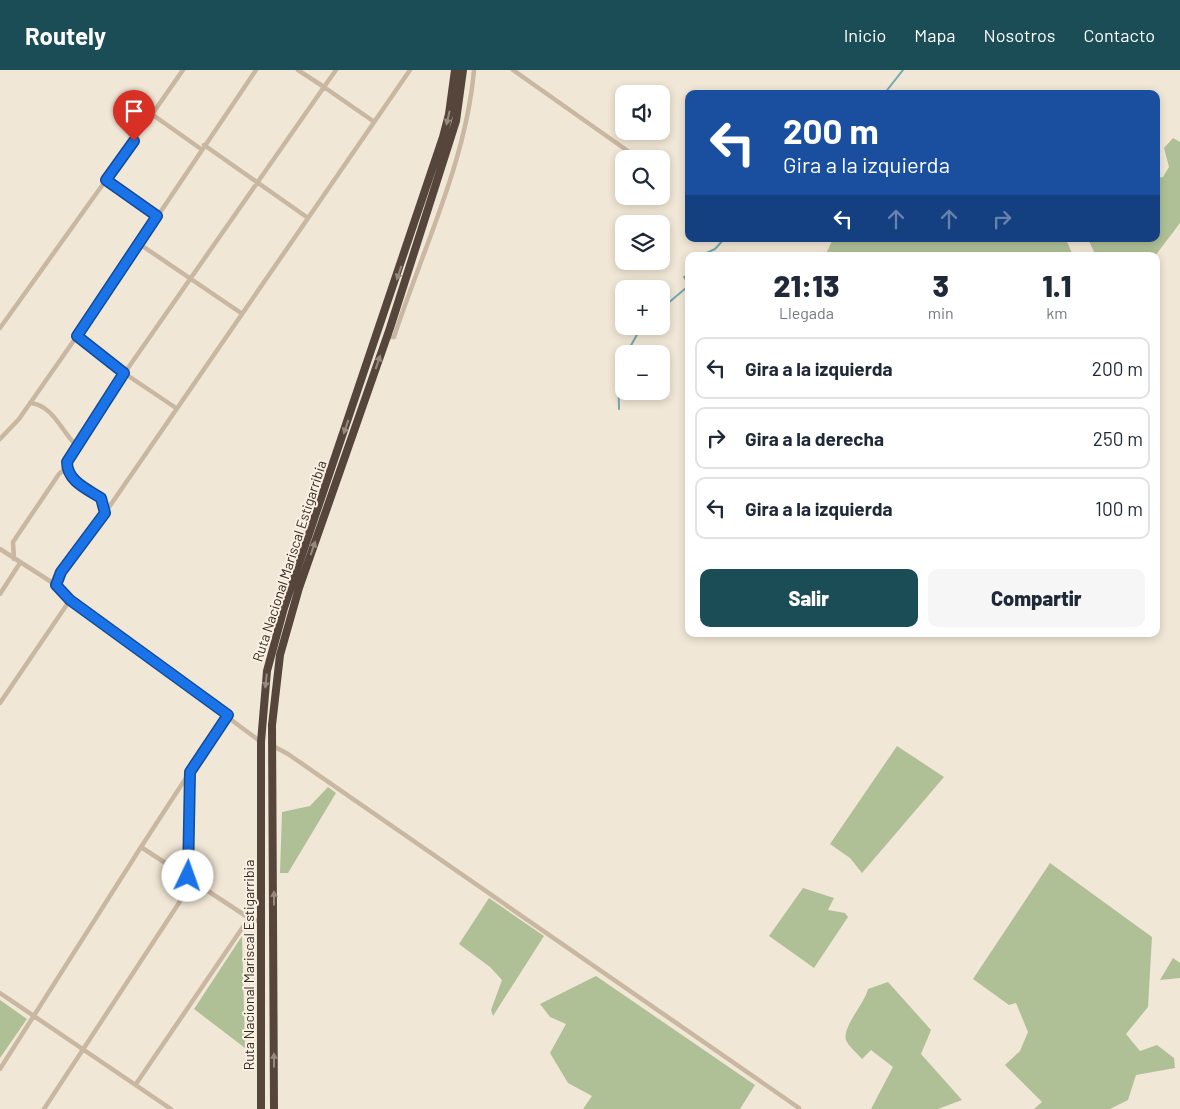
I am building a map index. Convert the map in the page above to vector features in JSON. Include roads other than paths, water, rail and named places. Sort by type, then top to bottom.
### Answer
[{"type":"highway","name":"Ruta Nacional Mariscal Estigarribia","points":[[261,1109],[259,921],[261,742],[267,671],[275,638],[444,137],[455,70]]},
{"type":"highway","name":"Ruta Nacional Mariscal Estigarribia","points":[[274,1109],[272,726],[284,634],[387,337],[456,121],[463,70]]},
{"type":"street","points":[[0,328],[153,115],[183,70]]},
{"type":"street","points":[[0,439],[19,419],[77,336],[256,70]]},
{"type":"street","points":[[298,70],[373,121]]},
{"type":"street","points":[[105,513],[101,498],[72,478],[67,462],[74,448],[124,373],[336,70]]},
{"type":"street","points":[[56,585],[61,572],[105,513],[373,121],[410,70]]},
{"type":"street","points":[[387,337],[394,337],[432,234],[471,101],[474,70]]},
{"type":"street","points":[[513,70],[626,150]]},
{"type":"street","points":[[153,115],[308,218]]},
{"type":"street","points":[[106,180],[157,216]]},
{"type":"street","points":[[138,243],[241,313]]},
{"type":"street","points":[[77,336],[124,373],[176,408]]},
{"type":"street","points":[[30,403],[40,404],[48,410],[74,443],[74,448]]},
{"type":"street","points":[[14,559],[12,542],[58,474],[67,467]]},
{"type":"street","points":[[0,549],[56,585],[70,600],[228,715],[261,742]]},
{"type":"street","points":[[0,594],[20,563]]},
{"type":"street","points":[[0,704],[70,600]]},
{"type":"street","points":[[0,1069],[35,1017],[141,847],[228,715]]},
{"type":"street","points":[[273,746],[288,754],[799,1108]]},
{"type":"street","points":[[188,876],[190,772]]},
{"type":"street","points":[[141,847],[188,876],[249,918],[259,921]]},
{"type":"street","points":[[44,1109],[194,880]]},
{"type":"street","points":[[136,1084],[249,918]]},
{"type":"street","points":[[0,993],[171,1109]]},
{"type":"waterway","points":[[887,90],[903,70]]},
{"type":"waterway","points":[[709,252],[715,249],[721,242]]},
{"type":"waterway","points":[[670,301],[685,289]]},
{"type":"waterway","points":[[631,345],[637,335]]},
{"type":"waterway","points":[[619,400],[619,409]]}]
